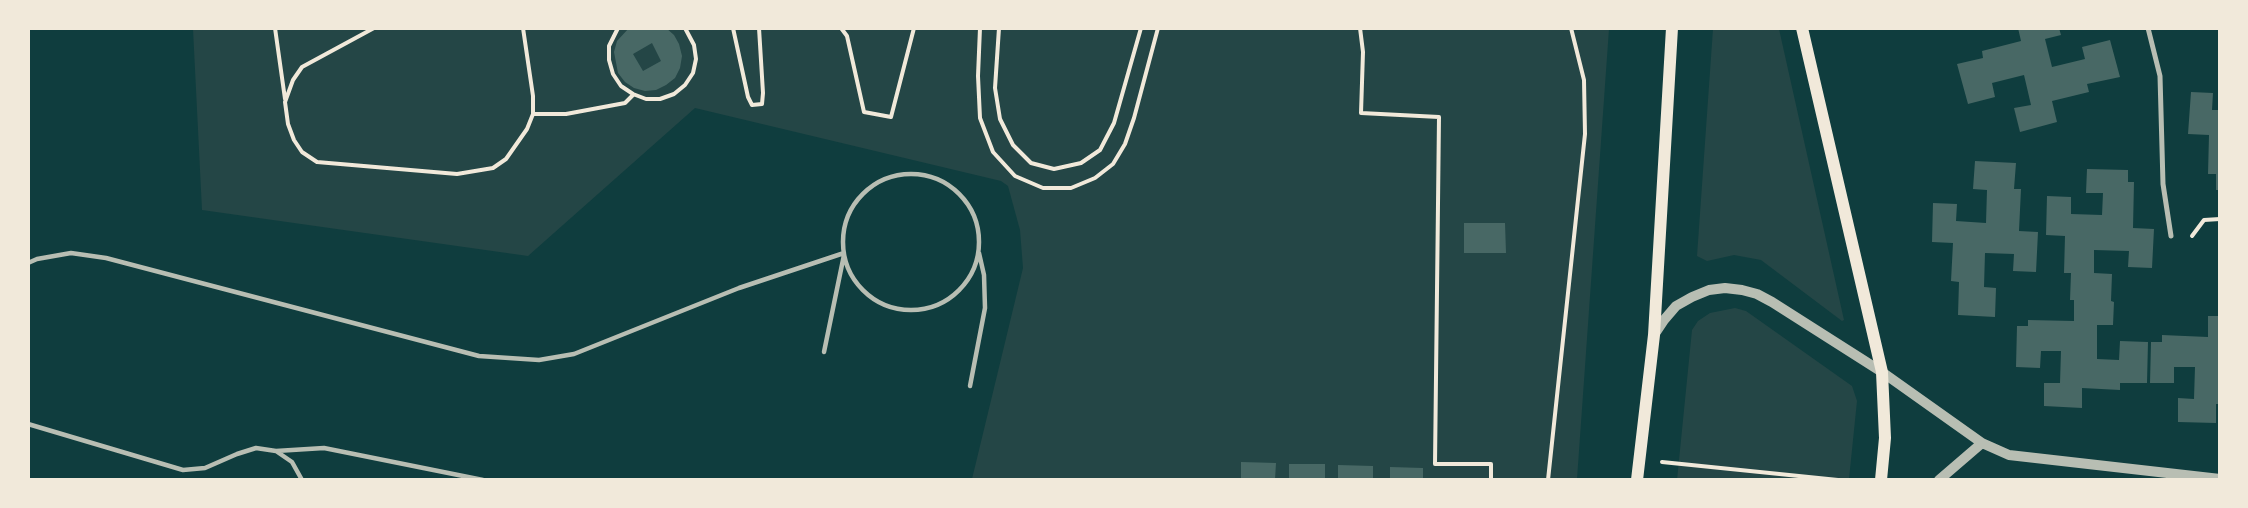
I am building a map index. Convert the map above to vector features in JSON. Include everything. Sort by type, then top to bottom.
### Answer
[{"type":"main road","points":[[1637,480],[1654,335],[1672,28]]},
{"type":"main road","points":[[1802,28],[1882,372],[1886,438],[1881,480]]},
{"type":"street","points":[[2148,28],[2160,76],[2163,184],[2171,236]]},
{"type":"street","points":[[1654,335],[1676,306],[1692,297],[1709,290],[1725,288],[1742,290],[1757,294],[1772,302],[1882,372],[1982,443],[2009,455],[2220,479]]},
{"type":"street","points":[[1939,480],[1982,443]]},
{"type":"lane","points":[[824,352],[844,253],[844,229],[852,207],[868,189],[888,177],[911,174],[935,177],[955,190],[971,208],[979,230],[985,308],[970,386]]},
{"type":"lane","points":[[844,253],[851,273],[864,291],[881,303],[902,309],[923,309],[944,302],[960,289],[972,272],[979,251]]},
{"type":"lane","points":[[28,263],[37,259],[71,253],[106,258],[479,356],[539,360],[574,354],[739,288],[844,253]]},
{"type":"lane","points":[[28,424],[183,470],[205,468],[256,448],[276,451],[324,448],[483,480]]},
{"type":"lane","points":[[276,451],[292,462],[302,480]]},
{"type":"path","points":[[275,28],[288,124],[302,152],[317,162],[457,174],[493,168],[506,159],[522,137],[533,114],[534,96],[523,28]]},
{"type":"path","points":[[285,102],[293,80],[302,67],[374,28]]},
{"type":"path","points":[[618,28],[609,46],[609,60],[613,74],[621,86],[646,99],[660,99],[674,94],[685,85],[693,73],[696,59],[688,30]]},
{"type":"path","points":[[734,28],[748,97],[752,105],[762,104],[759,28]]},
{"type":"path","points":[[841,28],[847,36],[864,112],[891,117],[914,28]]},
{"type":"path","points":[[980,28],[978,76],[980,118],[993,152],[1015,176],[1043,188],[1071,188],[1095,178],[1113,164],[1125,144],[1158,28]]},
{"type":"path","points":[[999,28],[995,88],[1000,119],[1013,145],[1031,163],[1054,169],[1081,163],[1100,150],[1114,123],[1141,28]]},
{"type":"path","points":[[1359,28],[1363,52],[1361,113],[1439,117],[1435,464],[1491,464],[1491,480]]},
{"type":"path","points":[[1548,480],[1585,134],[1584,80],[1571,28]]},
{"type":"path","points":[[533,114],[566,114],[625,103],[633,94]]},
{"type":"path","points":[[2171,236],[2185,244],[2204,220],[2220,219]]},
{"type":"path","points":[[1639,459],[1838,480]]},
{"type":"shaded area","points":[[193,29],[1609,29],[1577,479],[972,479],[1023,268],[1020,230],[1008,186],[1001,181],[695,108],[528,256],[202,210]]},
{"type":"shaded area","points":[[1713,29],[1779,29],[1844,320],[1842,321],[1761,260],[1734,255],[1707,261],[1697,256]]},
{"type":"shaded area","points":[[1735,308],[1746,311],[1852,386],[1857,401],[1849,479],[1677,480],[1692,330],[1698,321],[1710,313]]},
{"type":"building","points":[[629,28],[666,28],[674,35],[682,56],[675,78],[656,90],[645,91],[634,88],[618,73],[614,52],[617,41]],"holes":[[[652,43],[661,61],[643,71],[633,54]]]},
{"type":"building","points":[[2018,28],[2059,28],[2061,35],[2045,39],[2052,67],[2085,59],[2082,47],[2110,40],[2120,77],[2087,84],[2089,92],[2052,101],[2057,122],[2020,132],[2014,108],[2031,105],[2024,75],[1992,83],[1995,97],[1968,104],[1957,64],[1983,58],[1982,51],[2021,41]]},
{"type":"building","points":[[2191,92],[2213,93],[2212,110],[2220,110],[2220,190],[2216,190],[2216,174],[2208,174],[2209,135],[2188,134]]},
{"type":"building","points":[[1975,161],[2016,163],[2014,189],[2021,189],[2019,231],[2038,232],[2036,272],[2013,271],[2014,254],[1985,253],[1984,287],[1996,288],[1995,317],[1958,315],[1959,282],[1951,281],[1953,243],[1932,242],[1933,203],[1957,204],[1956,221],[1986,223],[1987,190],[1973,189]]},
{"type":"building","points":[[2087,169],[2128,170],[2128,182],[2134,182],[2133,228],[2154,229],[2152,268],[2128,267],[2129,251],[2094,250],[2094,273],[2112,274],[2111,301],[2114,302],[2113,325],[2097,325],[2097,359],[2119,360],[2120,341],[2148,342],[2147,383],[2120,383],[2120,390],[2082,388],[2082,408],[2044,406],[2044,383],[2060,383],[2061,351],[2041,351],[2040,368],[2016,367],[2017,326],[2028,326],[2028,320],[2074,321],[2074,300],[2070,300],[2071,273],[2064,273],[2065,236],[2046,235],[2047,196],[2071,197],[2071,214],[2102,215],[2103,193],[2086,193]]},
{"type":"building","points":[[1464,223],[1505,223],[1506,253],[1464,253]]},
{"type":"building","points":[[2208,316],[2220,316],[2220,404],[2216,404],[2216,423],[2178,422],[2178,398],[2194,399],[2195,367],[2174,367],[2174,383],[2150,383],[2151,342],[2162,342],[2162,335],[2208,337]]},
{"type":"building","points":[[1241,462],[1276,463],[1275,480],[1241,480]]},
{"type":"building","points":[[1289,464],[1325,464],[1325,480],[1289,480]]},
{"type":"building","points":[[1338,465],[1373,466],[1373,480],[1338,480]]},
{"type":"building","points":[[1390,467],[1423,468],[1423,480],[1390,480]]}]
